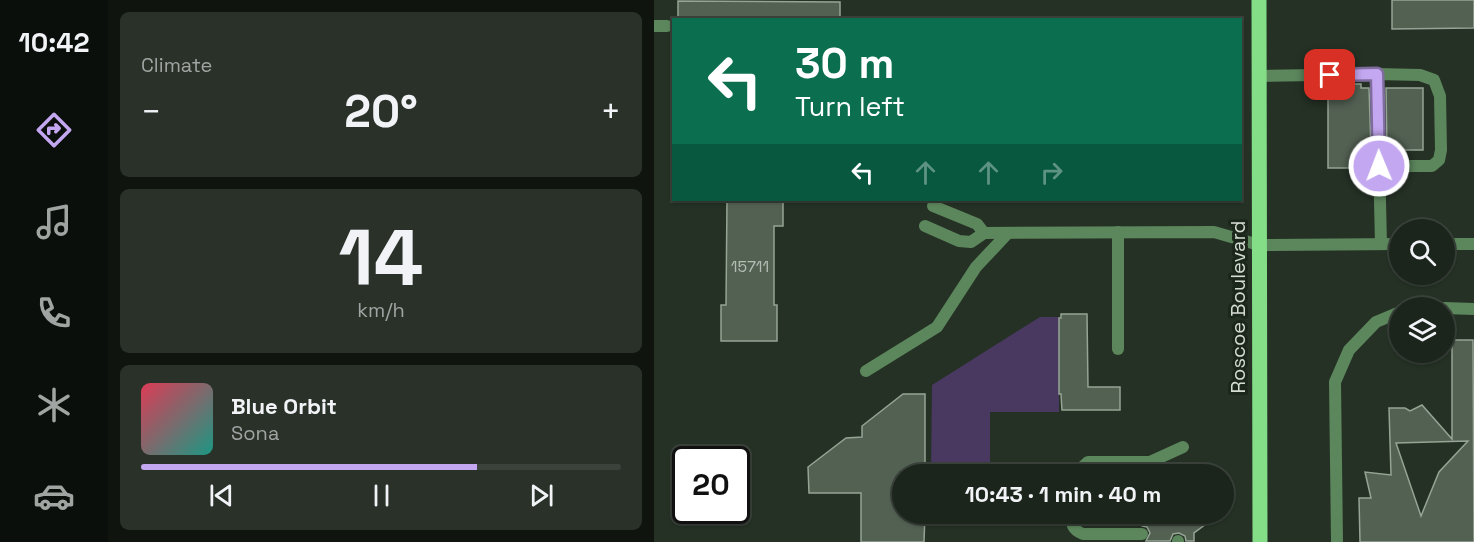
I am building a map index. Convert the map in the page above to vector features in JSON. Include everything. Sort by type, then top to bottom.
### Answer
[{"type":"main road","name":"Roscoe Boulevard","points":[[1259,0],[1260,542]]},
{"type":"street","points":[[654,26],[668,26]]},
{"type":"street","points":[[1259,76],[1377,74],[1420,75],[1434,80],[1440,96],[1441,150],[1438,160],[1432,165],[1379,166]]},
{"type":"street","points":[[1377,74],[1381,244]]},
{"type":"street","points":[[933,206],[977,224],[984,233]]},
{"type":"street","points":[[925,226],[959,241],[970,242],[984,233],[1214,232],[1259,245],[1389,244]]},
{"type":"street","points":[[1118,232],[1118,349]]},
{"type":"street","points":[[866,371],[937,327],[976,267],[1008,233]]},
{"type":"street","points":[[1455,244],[1474,244]]},
{"type":"street","points":[[1455,308],[1474,309]]},
{"type":"street","points":[[1337,542],[1335,382],[1349,350],[1376,322],[1389,317]]},
{"type":"street","points":[[1086,464],[1088,462],[1150,462],[1183,447]]},
{"type":"street","points":[[1072,524],[1075,531],[1083,534],[1142,534]]},
{"type":"shaded area","points":[[1040,317],[1059,317],[1059,412],[990,412],[990,464],[931,464],[932,385]]},
{"type":"building","points":[[1392,0],[1474,0],[1474,28],[1392,29]]},
{"type":"building","points":[[678,1],[840,2],[840,18],[678,18]]},
{"type":"building","points":[[1328,84],[1361,84],[1361,88],[1369,88],[1371,151],[1361,151],[1361,168],[1328,168]]},
{"type":"building","points":[[1386,88],[1423,88],[1423,150],[1387,150]]},
{"type":"building","points":[[727,201],[783,201],[783,226],[774,226],[774,305],[777,305],[777,341],[721,341],[721,305],[726,305]]},
{"type":"building","points":[[1061,314],[1087,314],[1088,387],[1120,387],[1120,410],[1062,410],[1061,394],[1059,394],[1059,318]]},
{"type":"building","points":[[1455,340],[1473,340],[1474,542],[1360,542],[1359,498],[1371,498],[1365,472],[1391,475],[1389,408],[1405,408],[1410,411],[1422,405],[1452,439],[1452,363],[1455,363]],"holes":[[[1468,441],[1439,472],[1421,516],[1396,443]]]},
{"type":"building","points":[[903,394],[925,394],[925,464],[892,464],[892,524],[925,524],[924,542],[861,542],[861,493],[809,493],[808,467],[846,438],[862,437],[862,426]]},
{"type":"building","points":[[1142,524],[1206,524],[1194,533],[1194,541],[1186,541],[1185,536],[1179,533],[1173,534],[1170,541],[1146,541],[1150,533],[1147,527]]},
{"type":"route","points":[[1330,75],[1377,74],[1379,166]]}]
